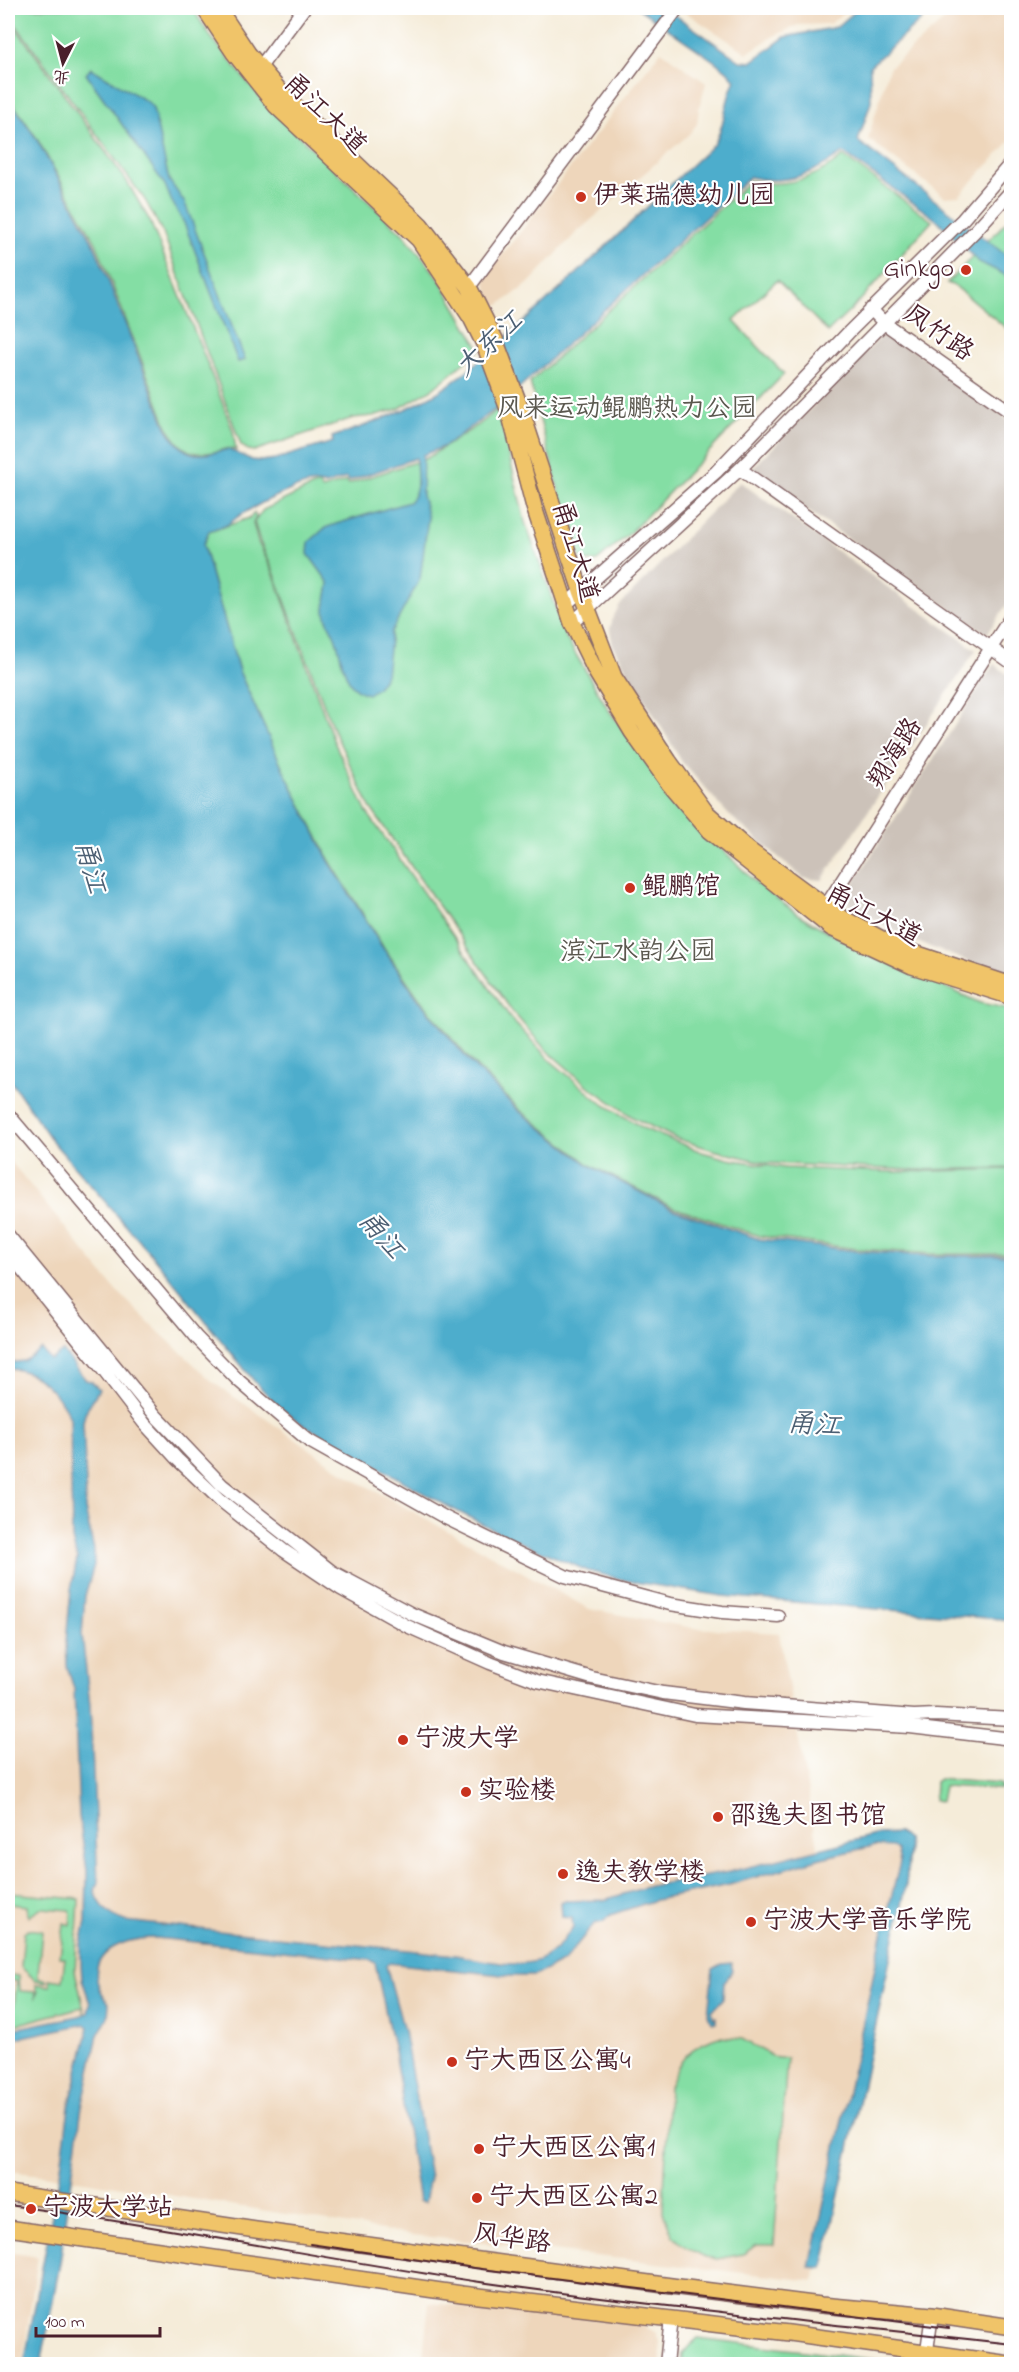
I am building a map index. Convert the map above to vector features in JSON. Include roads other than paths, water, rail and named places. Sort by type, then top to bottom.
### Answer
[{"type":"main road","name":"甬江大道","points":[[204,8],[234,53],[281,92],[421,225],[469,287],[614,677],[669,761],[706,812],[823,912],[831,928],[912,966],[1011,997]]},
{"type":"main road","name":"甬江大道","points":[[218,8],[276,106],[419,240],[492,350]]},
{"type":"main road","name":"甬江大道","points":[[514,409],[564,606],[596,672],[632,732],[676,792],[709,831],[823,912],[839,916],[897,946],[1011,985]]},
{"type":"main road","name":"风华路","points":[[8,2193],[256,2230],[667,2285],[821,2305],[932,2315],[1011,2327]]},
{"type":"main road","points":[[8,2228],[462,2294],[670,2318],[926,2358],[1010,2364]]},
{"type":"street","points":[[257,72],[304,8]]},
{"type":"street","points":[[469,287],[678,8]]},
{"type":"street","points":[[564,606],[716,472],[871,309],[963,219],[1011,162]]},
{"type":"street","points":[[572,623],[740,469],[1011,192]]},
{"type":"street","name":"凤竹路","points":[[871,309],[884,323],[1011,413]]},
{"type":"street","points":[[740,469],[1011,663]]},
{"type":"street","name":"翔海路","points":[[823,912],[1011,615]]},
{"type":"street","points":[[8,1114],[197,1338],[238,1381],[309,1441],[446,1518],[565,1576],[670,1604],[722,1612],[778,1616]]},
{"type":"street","points":[[8,1235],[156,1416],[222,1485],[332,1570],[412,1614],[504,1652],[592,1678],[663,1693],[744,1703],[914,1716],[1011,1719]]},
{"type":"street","points":[[8,1252],[98,1362],[144,1423],[220,1500],[283,1550],[341,1588],[407,1626],[537,1681],[695,1715],[910,1727],[1011,1739]]},
{"type":"street","points":[[926,2358],[932,2315]]},
{"type":"street","points":[[666,2364],[670,2318]]},
{"type":"water","name":"甬江","points":[[638,8],[665,8],[740,61],[751,62],[785,37],[837,27],[859,8],[934,8],[870,66],[871,102],[858,141],[1011,259],[1011,278],[979,262],[938,221],[843,153],[821,167],[799,176],[776,180],[750,177],[497,408],[445,446],[423,455],[422,495],[428,518],[420,579],[391,632],[386,675],[377,688],[368,694],[353,686],[345,672],[335,637],[325,614],[329,583],[308,554],[309,542],[325,528],[409,502],[413,498],[416,487],[416,458],[349,481],[346,478],[325,485],[308,484],[271,498],[227,525],[209,531],[203,545],[239,671],[284,771],[329,861],[381,945],[418,999],[469,1061],[519,1111],[589,1165],[672,1209],[759,1239],[857,1251],[932,1256],[1011,1256],[1011,1620],[722,1596],[628,1581],[588,1571],[508,1537],[449,1507],[302,1424],[280,1408],[254,1381],[149,1252],[53,1142],[8,1077],[8,97],[36,138],[94,244],[166,427],[172,437],[191,453],[207,454],[228,449],[252,460],[276,459],[333,442],[332,437],[408,408],[453,382],[560,289],[714,144],[721,129],[735,80],[714,61]]},
{"type":"water","points":[[91,68],[148,102],[153,108],[169,180],[185,203],[245,360],[238,362],[184,223],[165,185],[86,74]]},
{"type":"water","points":[[41,1349],[50,1360],[63,1351],[86,1380],[91,1381],[99,1389],[85,1413],[83,1422],[85,1509],[94,1550],[94,1565],[85,1596],[82,1635],[90,1705],[98,1882],[95,1891],[102,1906],[114,1916],[125,1921],[447,1954],[500,1963],[521,1964],[545,1957],[573,1927],[572,1918],[562,1917],[561,1902],[563,1901],[604,1900],[650,1886],[729,1872],[879,1834],[898,1833],[908,1839],[906,1886],[823,2268],[810,2267],[900,1862],[897,1850],[892,1847],[874,1846],[821,1858],[729,1885],[656,1900],[610,1915],[603,1922],[594,1924],[564,1961],[534,1976],[511,1976],[388,1963],[386,1965],[404,2031],[430,2177],[425,2202],[419,2201],[394,2051],[375,1963],[370,1960],[156,1938],[127,1942],[115,1947],[105,1954],[98,1964],[96,1975],[100,1988],[109,2003],[108,2017],[98,2035],[82,2107],[60,2263],[41,2364],[24,2364],[61,2167],[69,2107],[89,2027],[85,2024],[8,2040],[8,2030],[79,2016],[88,2013],[90,2003],[82,1979],[81,1964],[81,1944],[86,1922],[87,1871],[79,1816],[74,1689],[67,1666],[66,1641],[71,1589],[77,1559],[72,1539],[70,1418],[60,1400],[45,1384],[28,1373],[8,1369],[8,1363],[24,1361]]},
{"type":"water","points":[[731,1963],[733,1971],[724,1982],[723,1999],[712,2011],[713,2018],[716,2017],[716,2022],[713,2022],[708,2014],[713,1969],[722,1964]]},
{"type":"railway","points":[[8,2205],[480,2282],[1012,2344]]},
{"type":"railway","points":[[310,2244],[481,2269],[949,2328]]},
{"type":"place","name":"伊莱瑞德幼儿园","points":[[581,197]]},
{"type":"place","name":"Ginkgo","points":[[966,270]]},
{"type":"place","name":"鲲鹏馆","points":[[630,888]]},
{"type":"place","name":"宁波大学","points":[[403,1740]]},
{"type":"place","name":"实验楼","points":[[466,1792]]},
{"type":"place","name":"邵逸夫图书馆","points":[[718,1817]]},
{"type":"place","name":"逸夫教学楼","points":[[563,1874]]},
{"type":"place","name":"宁波大学音乐学院","points":[[751,1922]]},
{"type":"place","name":"宁大西区公寓4","points":[[452,2062]]},
{"type":"place","name":"宁大西区公寓1","points":[[479,2149]]},
{"type":"place","name":"宁大西区公寓2","points":[[477,2198]]},
{"type":"place","name":"宁波大学站","points":[[31,2209]]},
{"type":"water label","name":"大东江","points":[[490,345]]},
{"type":"park label","name":"风来运动鲲鹏热力公园","points":[[627,410]]},
{"type":"park label","name":"滨江水韵公园","points":[[638,953]]}]
